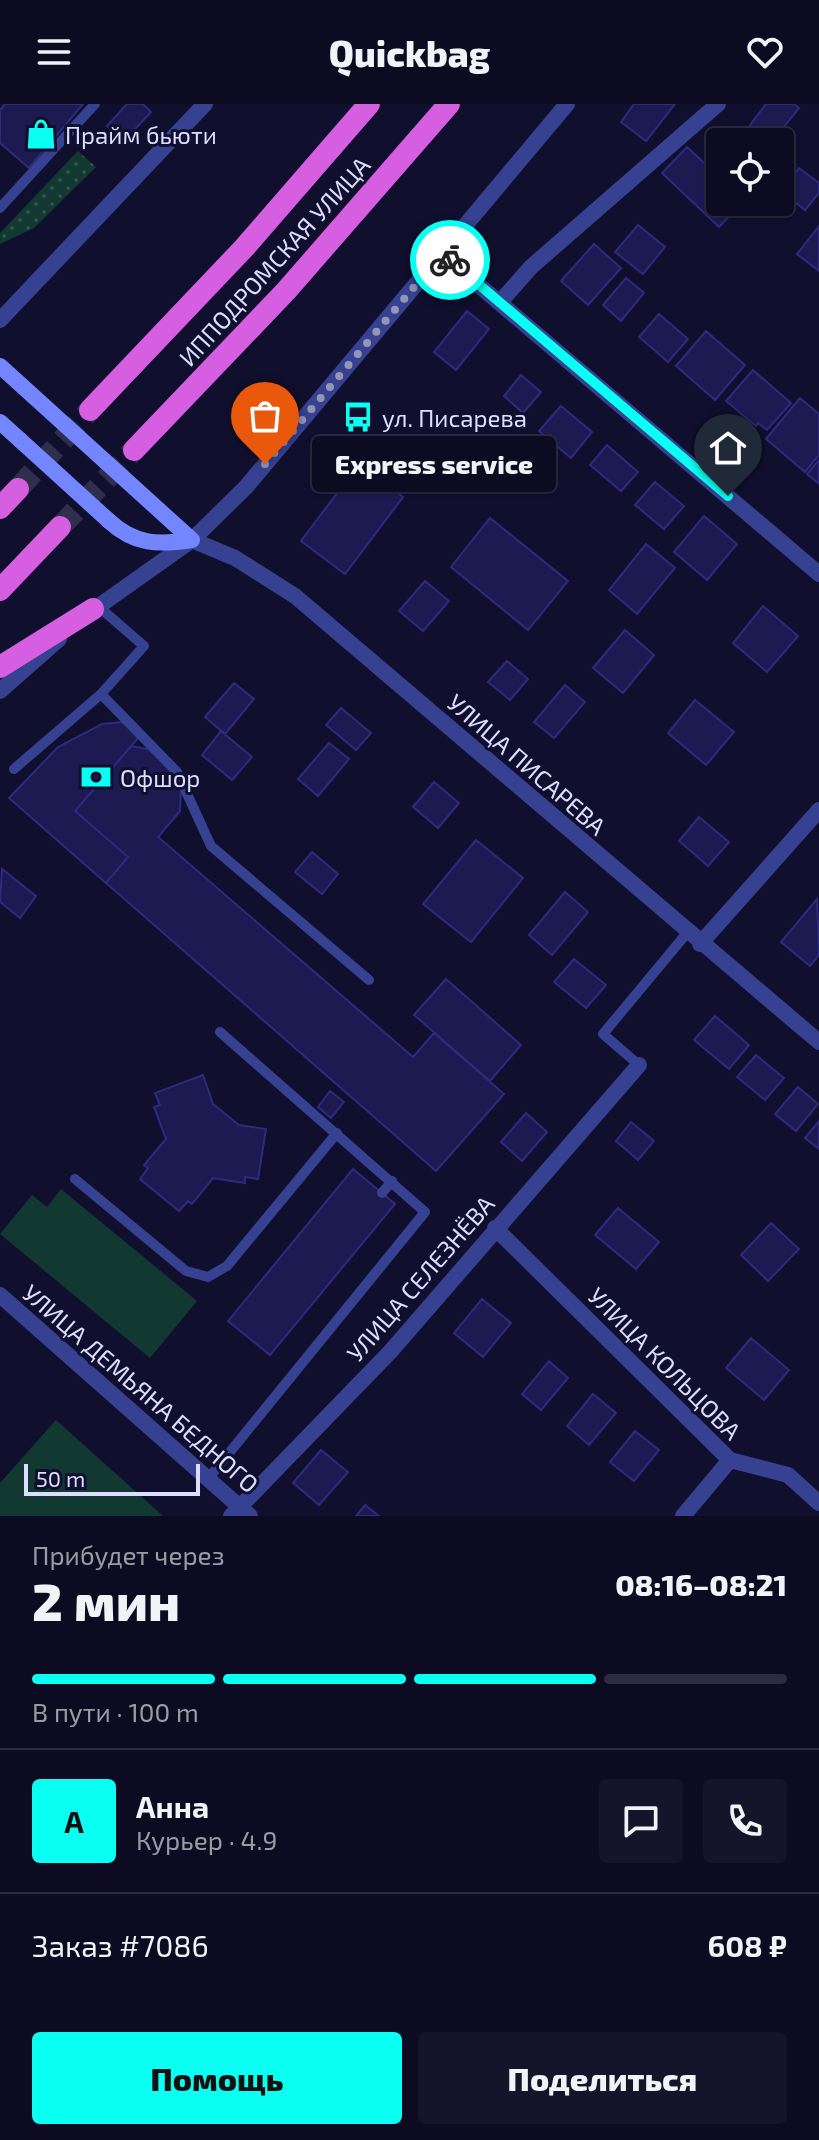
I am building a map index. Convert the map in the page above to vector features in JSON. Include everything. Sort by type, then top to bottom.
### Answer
[{"type":"highway","name":"ИППОДРОМСКАЯ УЛИЦА","points":[[90,410],[244,248],[369,104]]},
{"type":"highway","name":"ИППОДРОМСКАЯ УЛИЦА","points":[[134,450],[286,291],[449,104]]},
{"type":"highway","points":[[0,508],[18,489]]},
{"type":"highway","points":[[0,590],[60,527]]},
{"type":"highway","points":[[0,667],[96,608]]},
{"type":"main road","name":"УЛИЦА ПИСАРЕВА","points":[[0,366],[192,540]]},
{"type":"main road","name":"УЛИЦА ПИСАРЕВА","points":[[0,422],[126,536],[156,545],[192,540]]},
{"type":"street","points":[[0,320],[205,104]]},
{"type":"street","points":[[0,691],[96,608],[192,540],[246,487],[567,104]]},
{"type":"street","points":[[501,301],[531,267],[718,104]]},
{"type":"street","points":[[442,254],[819,574]]},
{"type":"street","name":"УЛИЦА ПИСАРЕВА","points":[[192,540],[235,558],[295,596],[687,933],[819,1042]]},
{"type":"street","points":[[700,944],[819,810]]},
{"type":"street","name":"УЛИЦА СЕЛЕЗНЁВА","points":[[240,1513],[390,1352],[639,1065]]},
{"type":"street","name":"УЛИЦА КОЛЬЦОВА","points":[[495,1228],[730,1460],[788,1475],[819,1503]]},
{"type":"street","name":"УЛИЦА ДЕМЬЯНА БЕДНОГО","points":[[0,1295],[208,1479],[240,1513]]},
{"type":"street","points":[[683,1516],[730,1460]]},
{"type":"lane","points":[[0,208],[95,104]]},
{"type":"lane","points":[[14,769],[101,694],[144,646],[96,608]]},
{"type":"lane","points":[[101,694],[177,772],[211,846],[369,980]]},
{"type":"lane","points":[[639,1065],[603,1034],[687,933]]},
{"type":"lane","points":[[208,1479],[424,1217],[422,1206],[220,1032]]},
{"type":"lane","points":[[75,1179],[186,1271],[208,1277],[227,1266],[337,1133]]},
{"type":"lane","points":[[382,1193],[392,1181]]},
{"type":"green space","points":[[78,151],[96,167],[34,228],[0,244],[0,233]]},
{"type":"green space","points":[[61,1189],[197,1301],[150,1358],[0,1234],[32,1195],[47,1207]]},
{"type":"green space","points":[[56,1420],[163,1516],[0,1516],[0,1483]]},
{"type":"building","points":[[5,104],[83,104],[29,168],[0,143],[0,110]]},
{"type":"building","points":[[127,104],[143,104],[151,112],[124,141],[107,126]]},
{"type":"building","points":[[634,104],[675,104],[646,141],[621,122]]},
{"type":"building","points":[[766,104],[794,104],[799,108],[783,128],[754,128],[750,125]]},
{"type":"building","points":[[687,147],[706,165],[706,215],[662,173]]},
{"type":"building","points":[[799,168],[819,183],[819,193],[805,210],[794,201],[794,174]]},
{"type":"building","points":[[707,216],[730,216],[719,227]]},
{"type":"building","points":[[638,225],[665,247],[643,274],[615,252]]},
{"type":"building","points":[[819,226],[819,271],[797,254]]},
{"type":"building","points":[[594,244],[621,268],[588,305],[561,281]]},
{"type":"building","points":[[626,278],[644,293],[621,321],[603,305]]},
{"type":"building","points":[[467,311],[489,329],[456,370],[434,352]]},
{"type":"building","points":[[659,314],[688,339],[668,362],[639,337]]},
{"type":"building","points":[[706,331],[745,365],[715,400],[676,366]]},
{"type":"building","points":[[753,370],[791,403],[767,430],[758,423],[756,426],[726,401]]},
{"type":"building","points":[[521,375],[541,392],[523,413],[504,396]]},
{"type":"building","points":[[800,398],[819,414],[819,455],[805,472],[766,439]]},
{"type":"building","points":[[561,406],[592,432],[571,458],[539,431]]},
{"type":"building","points":[[607,445],[638,472],[621,491],[590,465]]},
{"type":"building","points":[[819,460],[819,484],[807,474]]},
{"type":"building","points":[[359,464],[403,497],[345,574],[301,541]]},
{"type":"building","points":[[655,482],[684,506],[664,529],[635,505]]},
{"type":"building","points":[[704,516],[737,544],[707,580],[674,552]]},
{"type":"building","points":[[490,518],[568,581],[528,630],[451,567]]},
{"type":"building","points":[[646,544],[675,568],[637,614],[609,590]]},
{"type":"building","points":[[425,581],[449,601],[423,631],[399,611]]},
{"type":"building","points":[[763,606],[798,636],[767,672],[733,643]]},
{"type":"building","points":[[625,630],[654,655],[623,693],[593,668]]},
{"type":"building","points":[[507,661],[528,679],[510,700],[488,682]]},
{"type":"building","points":[[234,683],[254,699],[225,734],[205,717]]},
{"type":"building","points":[[565,685],[585,702],[554,738],[534,722]]},
{"type":"building","points":[[695,700],[734,732],[706,765],[668,733]]},
{"type":"building","points":[[341,708],[371,733],[356,750],[326,725]]},
{"type":"building","points":[[122,722],[139,737],[75,811],[128,857],[106,883],[9,798],[58,747],[102,724]]},
{"type":"building","points":[[221,731],[252,757],[232,780],[202,755]]},
{"type":"building","points":[[329,743],[349,759],[318,796],[298,779]]},
{"type":"building","points":[[131,746],[147,749],[162,757],[181,784],[180,811],[158,837],[413,1057],[434,1033],[504,1094],[436,1171],[106,883],[128,857],[75,811]]},
{"type":"building","points":[[434,782],[459,803],[438,828],[413,807]]},
{"type":"building","points":[[699,817],[729,842],[708,866],[679,841]]},
{"type":"building","points":[[476,840],[523,878],[471,942],[423,904]]},
{"type":"building","points":[[312,852],[338,874],[322,894],[295,872]]},
{"type":"building","points":[[2,869],[36,896],[20,918],[0,902]]},
{"type":"building","points":[[565,892],[588,912],[552,955],[529,935]]},
{"type":"building","points":[[817,899],[819,955],[810,966],[781,942]]},
{"type":"building","points":[[574,959],[606,985],[586,1008],[554,982]]},
{"type":"building","points":[[446,979],[521,1045],[490,1081],[414,1015]]},
{"type":"building","points":[[715,1016],[749,1045],[729,1069],[694,1040]]},
{"type":"building","points":[[756,1055],[784,1078],[765,1100],[737,1077]]},
{"type":"building","points":[[203,1075],[213,1104],[239,1125],[266,1129],[258,1179],[245,1177],[245,1183],[213,1178],[192,1204],[188,1201],[179,1211],[140,1179],[148,1168],[144,1165],[166,1139],[154,1107],[160,1105],[155,1093]]},
{"type":"building","points":[[798,1087],[818,1104],[796,1131],[775,1114]]},
{"type":"building","points":[[330,1091],[344,1102],[331,1118],[318,1107]]},
{"type":"building","points":[[526,1113],[547,1132],[522,1161],[501,1142]]},
{"type":"building","points":[[819,1121],[819,1149],[805,1138]]},
{"type":"building","points":[[631,1122],[654,1141],[638,1160],[616,1141]]},
{"type":"building","points":[[353,1169],[395,1204],[270,1355],[228,1321]]},
{"type":"building","points":[[618,1208],[659,1242],[636,1269],[595,1235]]},
{"type":"building","points":[[771,1223],[799,1249],[768,1281],[741,1255]]},
{"type":"building","points":[[482,1299],[511,1323],[483,1357],[454,1333]]},
{"type":"building","points":[[751,1338],[789,1370],[764,1400],[726,1368]]},
{"type":"building","points":[[549,1361],[568,1378],[541,1410],[522,1394]]},
{"type":"building","points":[[593,1394],[616,1413],[589,1445],[567,1426]]},
{"type":"building","points":[[635,1431],[659,1450],[634,1481],[610,1462]]},
{"type":"building","points":[[321,1450],[348,1472],[319,1505],[293,1483]]},
{"type":"building","points":[[365,1505],[379,1516],[356,1516]]},
{"type":"tunnel","points":[[18,489],[90,410]]},
{"type":"tunnel","points":[[60,527],[134,450]]},
{"type":"way so far","points":[[265,464],[442,254],[450,260]]},
{"type":"place","name":"Прайм бьюти","points":[[41,134]]},
{"type":"place","name":"ул. Писарева","points":[[358,417]]},
{"type":"place","name":"Express service","points":[[265,464]]},
{"type":"place","name":"Офшор","points":[[96,777]]},
{"type":"route","points":[[450,260],[728,496]]}]
